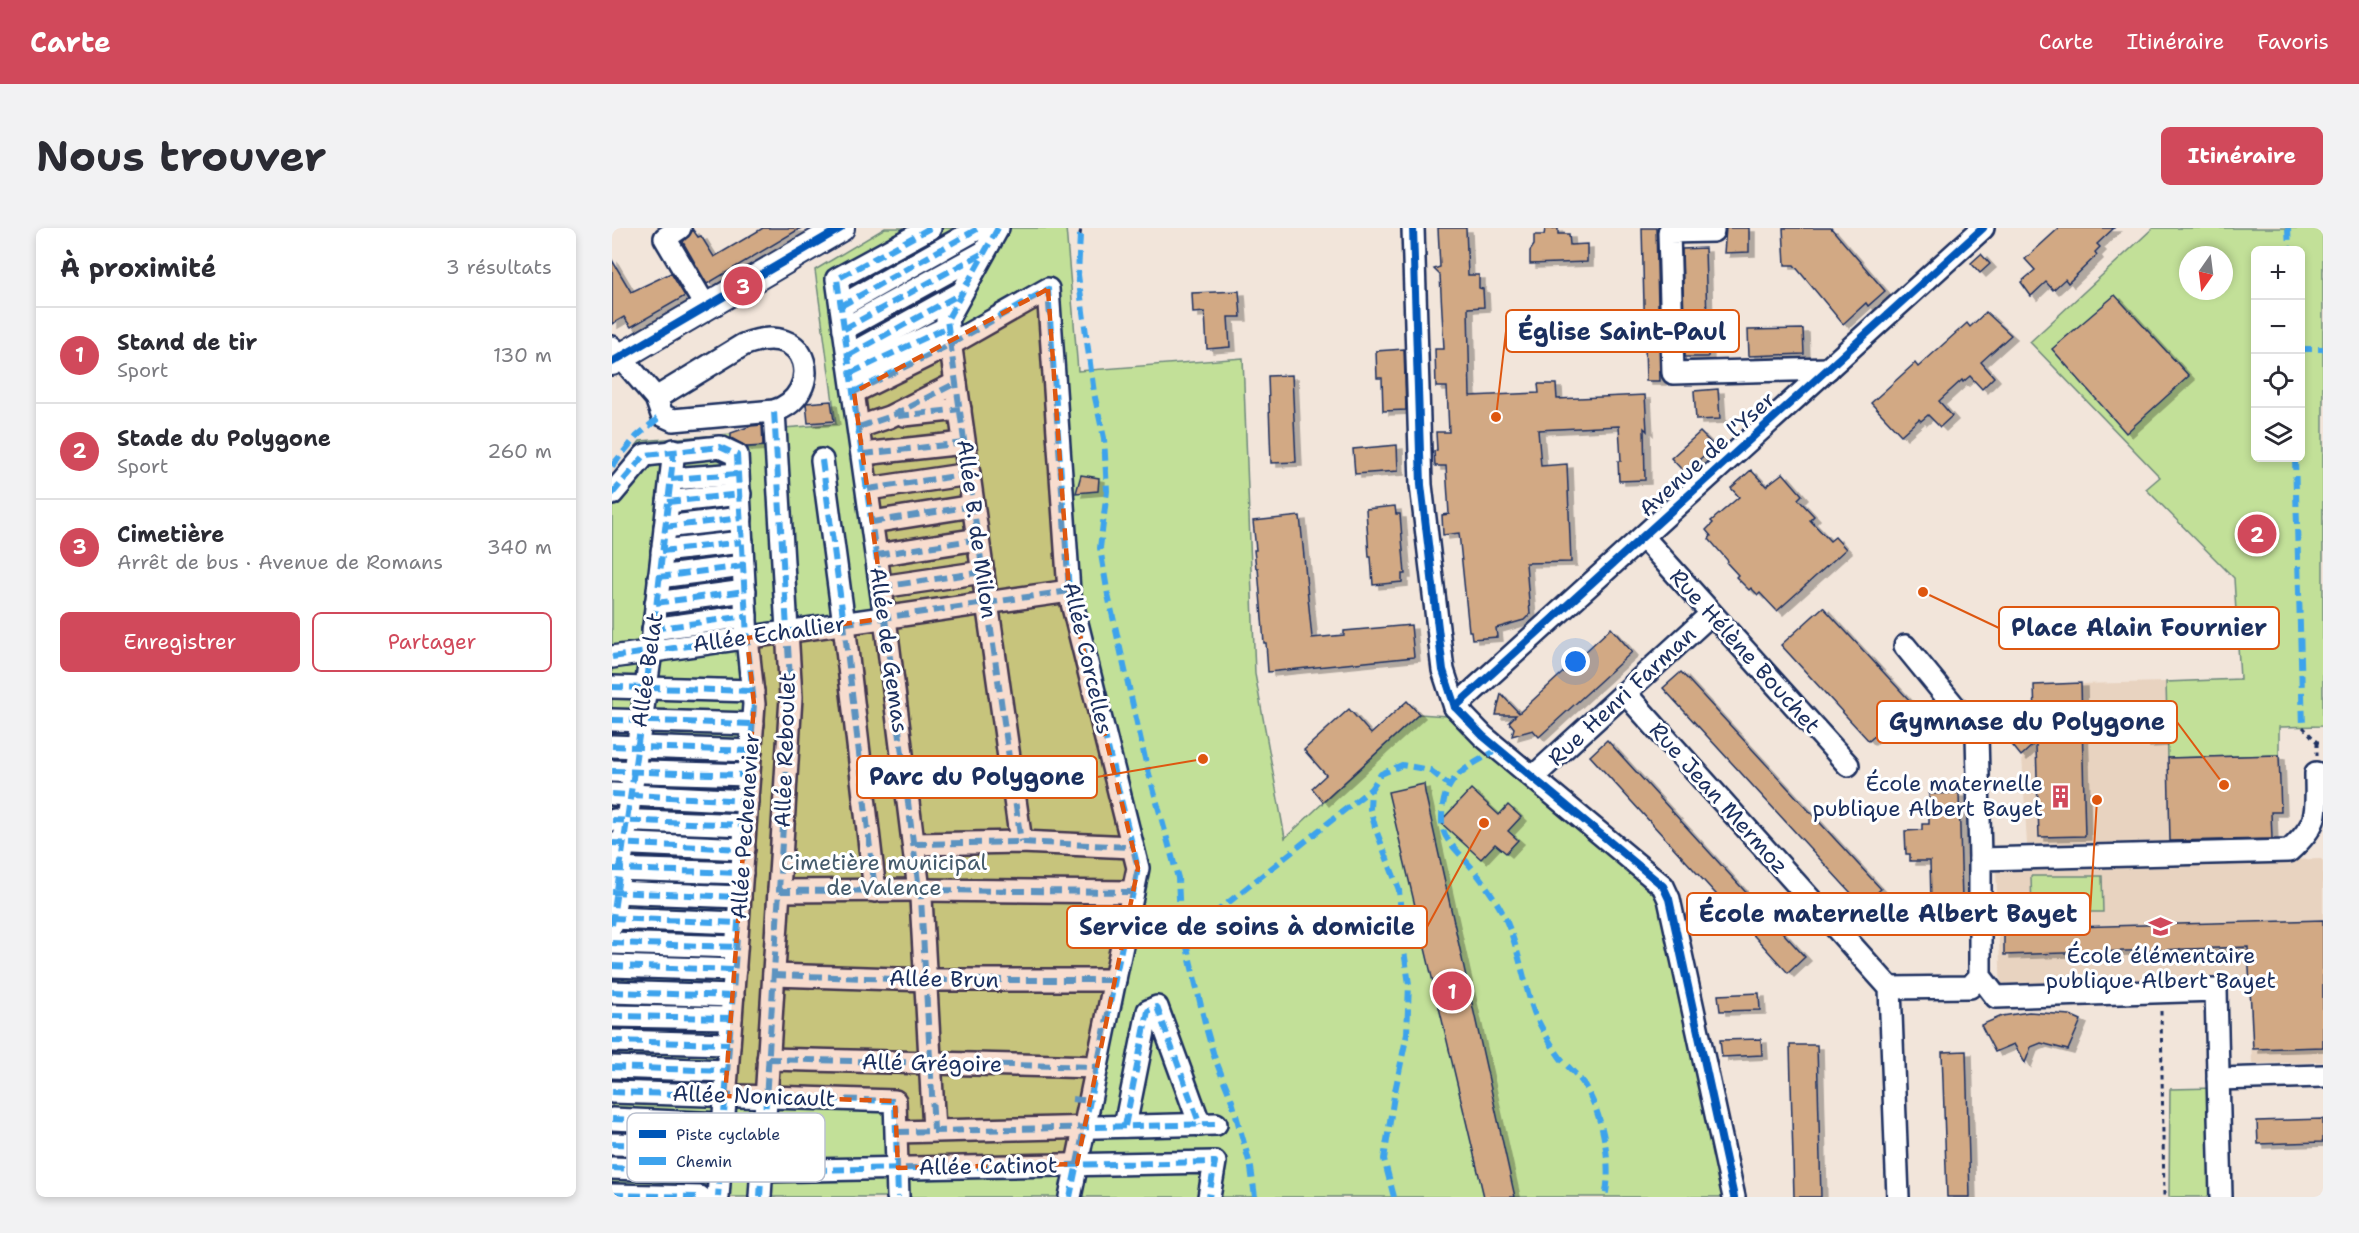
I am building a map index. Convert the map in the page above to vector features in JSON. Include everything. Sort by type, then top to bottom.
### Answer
[{"type":"main road","points":[[614,355],[706,307],[841,228]]},
{"type":"street","points":[[680,228],[665,238],[706,307]]},
{"type":"street","points":[[841,306],[979,228]]},
{"type":"street","name":"Allée B. de Milon","points":[[998,228],[947,320],[1021,842]]},
{"type":"street","points":[[1413,228],[1421,485],[1443,670],[1455,707],[1483,736],[1663,886],[1669,899],[1734,1197]]},
{"type":"street","points":[[1713,228],[1713,231],[1669,232],[1672,373],[1827,369]]},
{"type":"street","name":"Avenue de l'Yser","points":[[1455,707],[1983,228]]},
{"type":"street","name":"Allée de Gemas","points":[[923,232],[837,279],[868,489],[915,844],[928,980],[934,1130]]},
{"type":"street","points":[[844,328],[985,252]]},
{"type":"street","name":"Allée Corcelles","points":[[949,336],[1048,289],[1070,591],[1138,868],[1070,1197]]},
{"type":"street","points":[[851,374],[962,293]]},
{"type":"street","points":[[851,374],[949,336]]},
{"type":"street","points":[[614,355],[656,398],[663,415],[673,420],[774,411],[785,408],[794,401],[799,392],[804,367],[800,353],[786,340],[771,338],[758,340],[743,345],[656,398]]},
{"type":"street","points":[[859,426],[889,417],[956,383]]},
{"type":"street","points":[[889,417],[960,409]]},
{"type":"street","name":"Allée Reboulet","points":[[765,1113],[791,696],[774,411]]},
{"type":"street","points":[[863,454],[964,443]]},
{"type":"street","points":[[612,494],[645,454],[720,447],[738,474]]},
{"type":"street","name":"Allée Belat","points":[[612,920],[621,795],[634,771],[651,652],[674,450]]},
{"type":"street","points":[[822,460],[844,624],[875,891]]},
{"type":"street","points":[[671,479],[738,474]]},
{"type":"street","points":[[668,502],[738,474]]},
{"type":"street","name":"Allée Pechenevier","points":[[724,1113],[753,724],[753,691],[747,638],[738,474]]},
{"type":"street","points":[[868,489],[969,474]]},
{"type":"street","points":[[872,522],[973,506]]},
{"type":"street","points":[[665,527],[741,518]]},
{"type":"street","name":"Rue Hélène Bouchet","points":[[1643,537],[1848,765]]},
{"type":"street","points":[[877,555],[978,539]]},
{"type":"street","points":[[662,551],[742,542]]},
{"type":"street","points":[[659,577],[743,566]]},
{"type":"street","points":[[881,587],[983,572]]},
{"type":"street","points":[[656,603],[745,591]]},
{"type":"street","name":"Allée Echallier","points":[[612,657],[1070,591]]},
{"type":"street","name":"Rue Henri Farman","points":[[1533,777],[1711,614]]},
{"type":"street","points":[[653,629],[746,616]]},
{"type":"street","points":[[1905,646],[1977,734],[1980,976],[1996,997],[2216,990],[2221,1197]]},
{"type":"street","points":[[612,687],[753,691]]},
{"type":"street","name":"Rue Jean Mermoz","points":[[1625,693],[1890,988]]},
{"type":"street","points":[[612,720],[753,724]]},
{"type":"street","points":[[612,746],[751,751]]},
{"type":"street","points":[[612,771],[749,775]]},
{"type":"street","points":[[1980,859],[2289,851],[2304,837],[2316,817],[2316,772]]},
{"type":"street","points":[[621,795],[747,801]]},
{"type":"street","points":[[619,821],[745,825]]},
{"type":"street","points":[[915,844],[1021,842],[1132,847]]},
{"type":"street","points":[[618,844],[744,849]]},
{"type":"street","points":[[616,869],[742,873]]},
{"type":"street","points":[[779,891],[1133,892]]},
{"type":"street","points":[[614,892],[740,897]]},
{"type":"street","points":[[612,920],[738,922]]},
{"type":"street","points":[[612,943],[736,948]]},
{"type":"street","points":[[612,966],[735,970]]},
{"type":"street","name":"Allée Brun","points":[[774,975],[928,980],[1115,980]]},
{"type":"street","points":[[1898,1197],[1890,988],[1970,987],[1980,976]]},
{"type":"street","points":[[612,992],[733,996]]},
{"type":"street","points":[[898,1197],[897,1132],[1208,1124],[1157,1007],[1148,1011],[1125,1126]]},
{"type":"street","points":[[612,1016],[731,1018]]},
{"type":"street","points":[[612,1041],[729,1044]]},
{"type":"street","name":"Allé Grégoire","points":[[768,1059],[1097,1067]]},
{"type":"street","points":[[612,1067],[727,1071]]},
{"type":"street","points":[[2218,1079],[2323,1076]]},
{"type":"street","name":"Allée Nonicault","points":[[612,1092],[895,1101],[897,1132]]},
{"type":"street","points":[[612,1119],[627,1120]]},
{"type":"street","points":[[612,1144],[627,1144]]},
{"type":"street","name":"Allée Catinot","points":[[825,1170],[1215,1162],[1209,1197]]},
{"type":"street","points":[[612,1168],[627,1169]]},
{"type":"street","name":"Allée Pechenevier","points":[[718,1197],[719,1182]]},
{"type":"street","name":"Allée Reboulet","points":[[760,1197],[761,1182]]},
{"type":"street","points":[[612,1195],[700,1197]]},
{"type":"path","points":[[1080,235],[1081,228]]},
{"type":"path","points":[[2303,727],[2317,742],[2323,742]]},
{"type":"path","points":[[2161,992],[2164,1197]]},
{"type":"highlighted area","points":[[1048,289],[1069,591],[1138,868],[1077,1164],[898,1168],[895,1101],[725,1096],[754,704],[747,638],[885,618],[854,392]]},
{"type":"shaded area","points":[[2166,682],[2170,841],[2027,845],[2022,755],[2008,741],[2020,731],[2023,734],[2035,734],[2034,685]]},
{"type":"shaded area","name":"École élémentaire publique Albert Bayet","points":[[2321,859],[2323,861],[2323,1062],[2252,1064],[2249,983],[2001,991],[1996,868]]},
{"type":"green space","name":"Cimetière municipal de Valence","points":[[885,228],[1066,228],[1078,371],[1243,358],[1255,674],[1285,838],[1419,714],[1447,716],[1651,892],[1662,906],[1723,1197],[612,1197],[612,476],[640,441],[731,434],[732,449],[768,446],[770,429],[836,424],[815,270]]},
{"type":"green space","points":[[2153,228],[2323,228],[2323,726],[2279,727],[2279,755],[2168,758],[2166,682],[2240,679],[2234,578],[2146,489],[2160,477],[2030,342]]},
{"type":"green space","points":[[2031,876],[2102,876],[2103,912],[2032,912]]},
{"type":"green space","points":[[2215,1088],[2215,1197],[2169,1197],[2170,1089]]},
{"type":"building","points":[[763,228],[801,228],[707,284],[683,242],[693,230],[698,237],[701,236],[714,257]]},
{"type":"building","points":[[1438,228],[1466,228],[1468,275],[1479,275],[1479,288],[1483,289],[1484,307],[1468,308],[1470,396],[1539,393],[1538,384],[1556,384],[1557,399],[1645,395],[1647,431],[1644,428],[1645,480],[1619,481],[1618,461],[1621,461],[1619,426],[1538,430],[1541,466],[1567,464],[1571,562],[1526,563],[1530,614],[1524,620],[1496,628],[1497,637],[1472,639],[1471,631],[1469,631],[1459,533],[1443,535],[1442,515],[1449,514],[1446,466],[1435,466],[1434,451],[1437,450],[1436,432],[1449,432],[1447,387],[1436,387],[1435,349],[1444,349],[1440,275],[1434,269],[1440,267]]},
{"type":"building","points":[[1558,228],[1558,234],[1569,234],[1570,245],[1587,244],[1587,262],[1530,264],[1534,235],[1544,235],[1545,229]]},
{"type":"building","points":[[1642,228],[1656,228],[1660,381],[1646,381]]},
{"type":"building","points":[[1726,228],[1749,228],[1749,252],[1724,253]]},
{"type":"building","points":[[1783,228],[1831,228],[1885,291],[1868,306],[1866,303],[1843,324],[1794,265],[1785,265]]},
{"type":"building","points":[[2059,228],[2114,228],[2097,244],[2100,247],[2095,252],[2097,255],[2068,283],[2065,279],[2053,290],[2046,282],[2031,296],[2021,282],[2035,270],[2025,259]]},
{"type":"building","points":[[1705,248],[1708,357],[1685,357],[1682,249]]},
{"type":"building","points":[[1981,254],[1990,264],[1980,273],[1971,263]]},
{"type":"building","points":[[612,260],[631,292],[671,273],[685,296],[631,327],[624,317],[612,324]]},
{"type":"building","points":[[1239,291],[1241,317],[1228,317],[1230,347],[1207,349],[1205,312],[1193,313],[1192,293]]},
{"type":"building","points":[[2115,295],[2189,376],[2126,433],[2052,349]]},
{"type":"building","points":[[1986,312],[2011,335],[1981,362],[1994,377],[1982,389],[1970,376],[1963,382],[1962,380],[1939,401],[1952,416],[1940,427],[1928,415],[1921,421],[1919,419],[1901,435],[1871,403],[1915,363],[1918,367],[1967,323],[1970,327]]},
{"type":"building","points":[[1803,329],[1804,354],[1749,356],[1748,330]]},
{"type":"building","points":[[1404,349],[1406,410],[1383,411],[1382,378],[1377,378],[1376,351]]},
{"type":"building","points":[[1292,375],[1296,462],[1271,463],[1268,376]]},
{"type":"building","points":[[1718,389],[1720,419],[1696,420],[1694,391]]},
{"type":"building","points":[[831,401],[834,421],[808,423],[806,403]]},
{"type":"building","points":[[762,425],[763,446],[747,447],[731,438],[731,433]]},
{"type":"building","points":[[1700,432],[1714,446],[1685,473],[1671,458]]},
{"type":"building","points":[[1397,445],[1398,471],[1355,474],[1353,449]]},
{"type":"building","points":[[1751,470],[1766,486],[1783,473],[1802,495],[1798,499],[1814,516],[1810,520],[1830,541],[1835,537],[1846,549],[1777,611],[1760,593],[1758,595],[1751,588],[1749,590],[1736,577],[1738,575],[1709,539],[1711,536],[1706,530],[1713,523],[1711,521],[1739,497],[1731,488]]},
{"type":"building","points":[[1081,475],[1099,478],[1098,491],[1076,493]]},
{"type":"building","points":[[1395,506],[1396,514],[1400,514],[1405,574],[1402,574],[1402,582],[1373,585],[1366,509]]},
{"type":"building","points":[[1300,516],[1312,638],[1344,635],[1344,631],[1411,625],[1414,657],[1268,672],[1258,568],[1256,568],[1254,550],[1256,550],[1253,521]]},
{"type":"building","points":[[1823,607],[1911,702],[1869,741],[1781,645]]},
{"type":"building","points":[[1611,628],[1632,652],[1539,737],[1533,730],[1512,736],[1514,728],[1509,722],[1516,715],[1496,715],[1501,694],[1519,713]]},
{"type":"building","points":[[1681,672],[1881,889],[1863,906],[1663,688]]},
{"type":"building","name":"École maternelle publique Albert Bayet","points":[[2081,683],[2085,836],[2039,837],[2034,685]]},
{"type":"building","points":[[1407,701],[1419,714],[1323,802],[1312,788],[1326,775],[1304,750],[1349,709],[1371,734]]},
{"type":"building","points":[[2162,713],[2162,742],[2144,743],[2143,714]]},
{"type":"building","points":[[2020,731],[2033,745],[2021,756],[2009,741]]},
{"type":"building","points":[[1607,740],[1805,957],[1788,973],[1590,756]]},
{"type":"building","points":[[2279,755],[2281,812],[2271,812],[2272,839],[2170,841],[2168,758]]},
{"type":"building","points":[[1424,784],[1515,1197],[1484,1197],[1388,792]]},
{"type":"building","points":[[1471,789],[1499,815],[1508,805],[1521,817],[1508,831],[1518,840],[1506,853],[1495,844],[1481,859],[1440,822]]},
{"type":"building","points":[[1959,793],[1962,901],[1931,901],[1930,861],[1910,861],[1910,854],[1906,854],[1905,831],[1922,830],[1922,824],[1929,824],[1929,794]]},
{"type":"building","points":[[2323,920],[2323,1047],[2253,1049],[2248,947],[2004,955],[2004,929]]},
{"type":"building","points":[[1759,993],[1760,1010],[1720,1011],[1718,995]]},
{"type":"building","points":[[2029,1012],[2070,1015],[2081,1020],[2068,1050],[2041,1043],[2031,1047],[2025,1063],[2014,1044],[1995,1052],[1981,1025],[2002,1016]]},
{"type":"building","points":[[1761,1039],[1762,1055],[1722,1057],[1720,1040]]},
{"type":"building","points":[[1790,1045],[1817,1045],[1821,1197],[1794,1197]]},
{"type":"building","points":[[1966,1051],[1970,1197],[1947,1197],[1942,1052]]},
{"type":"building","points":[[2323,1119],[2323,1142],[2258,1144],[2257,1121]]},
{"type":"marked path","points":[[930,228],[837,279],[885,618],[921,898],[934,1130]]},
{"type":"marked path","points":[[841,306],[979,228]]},
{"type":"marked path","points":[[998,228],[947,320],[1021,842]]},
{"type":"marked path","points":[[2288,228],[2289,246]]},
{"type":"marked path","points":[[1080,235],[1078,275],[1094,393],[1104,438],[1107,491],[1100,548],[1108,595],[1146,763],[1178,878],[1180,918],[1207,1031],[1214,1056],[1232,1101],[1251,1168],[1255,1197]]},
{"type":"marked path","points":[[844,329],[985,252]]},
{"type":"marked path","points":[[854,392],[951,344],[1048,289],[1069,591],[1138,868],[1070,1197]]},
{"type":"marked path","points":[[849,355],[962,293]]},
{"type":"marked path","points":[[851,373],[948,327]]},
{"type":"marked path","points":[[2305,349],[2323,349]]},
{"type":"marked path","points":[[859,427],[889,417],[956,383]]},
{"type":"marked path","points":[[898,416],[960,409]]},
{"type":"marked path","points":[[765,1113],[791,697],[774,411]]},
{"type":"marked path","points":[[612,466],[637,436],[662,415]]},
{"type":"marked path","points":[[863,454],[964,443]]},
{"type":"marked path","points":[[612,494],[645,455],[720,447],[737,455],[747,638],[754,704],[724,1113]]},
{"type":"marked path","points":[[612,925],[651,652],[674,450]]},
{"type":"marked path","points":[[822,460],[844,624],[875,891]]},
{"type":"marked path","points":[[2295,462],[2303,727]]},
{"type":"marked path","points":[[671,479],[738,474]]},
{"type":"marked path","points":[[868,489],[969,474]]},
{"type":"marked path","points":[[668,502],[740,494]]},
{"type":"marked path","points":[[872,522],[973,506]]},
{"type":"marked path","points":[[665,527],[741,518]]},
{"type":"marked path","points":[[877,555],[978,539]]},
{"type":"marked path","points":[[662,551],[742,542]]},
{"type":"marked path","points":[[659,577],[743,566]]},
{"type":"marked path","points":[[881,587],[983,572]]},
{"type":"marked path","points":[[656,603],[745,591]]},
{"type":"marked path","points":[[612,657],[1069,591]]},
{"type":"marked path","points":[[653,629],[746,616]]},
{"type":"marked path","points":[[612,687],[753,691]]},
{"type":"marked path","points":[[612,720],[753,724]]},
{"type":"marked path","points":[[612,746],[751,751]]},
{"type":"marked path","points":[[1499,749],[1465,769],[1450,784],[1443,807],[1444,833],[1500,908],[1511,933],[1536,1017],[1559,1056],[1583,1083],[1596,1108],[1607,1154],[1605,1197]]},
{"type":"marked path","points":[[1394,1197],[1384,1159],[1407,1034],[1409,984],[1399,890],[1370,809],[1371,789],[1381,774],[1402,765],[1430,770],[1449,785]]},
{"type":"marked path","points":[[612,771],[749,775]]},
{"type":"marked path","points":[[1185,937],[1371,789]]},
{"type":"marked path","points":[[612,794],[747,801]]},
{"type":"marked path","points":[[612,820],[745,825]]},
{"type":"marked path","points":[[915,844],[1021,842],[1132,847]]},
{"type":"marked path","points":[[612,843],[744,849]]},
{"type":"marked path","points":[[612,869],[742,873]]},
{"type":"marked path","points":[[779,891],[1133,892]]},
{"type":"marked path","points":[[612,892],[740,897]]},
{"type":"marked path","points":[[612,918],[738,923]]},
{"type":"marked path","points":[[612,943],[736,947]]},
{"type":"marked path","points":[[612,966],[735,970]]},
{"type":"marked path","points":[[774,975],[928,980],[1115,980]]},
{"type":"marked path","points":[[612,992],[733,996]]},
{"type":"marked path","points":[[1125,1126],[1148,1011],[1157,1007],[1200,1125]]},
{"type":"marked path","points":[[612,1016],[731,1018]]},
{"type":"marked path","points":[[612,1041],[729,1044]]},
{"type":"marked path","points":[[768,1059],[1097,1067]]},
{"type":"marked path","points":[[612,1067],[727,1071]]},
{"type":"marked path","points":[[612,1092],[895,1101],[898,1197]]},
{"type":"marked path","points":[[1072,1099],[1090,1101]]},
{"type":"marked path","points":[[612,1119],[627,1120]]},
{"type":"marked path","points":[[897,1132],[1216,1124]]},
{"type":"marked path","points":[[612,1144],[627,1144]]},
{"type":"marked path","points":[[825,1170],[1215,1162],[1209,1197]]},
{"type":"marked path","points":[[612,1168],[627,1169]]},
{"type":"marked path","points":[[718,1197],[719,1182]]},
{"type":"marked path","points":[[760,1197],[761,1182]]},
{"type":"marked path","points":[[612,1195],[700,1197]]},
{"type":"cycle path","points":[[612,362],[841,228]]},
{"type":"cycle path","points":[[1413,228],[1421,485],[1443,670],[1455,707],[1483,736],[1663,886],[1669,899],[1734,1197]]},
{"type":"cycle path","points":[[1455,707],[1983,228]]},
{"type":"place","name":"Cimetière","points":[[743,286]]},
{"type":"place","name":"Église Saint-Paul","points":[[1496,417]]},
{"type":"place","name":"Stade du Polygone","points":[[2257,534]]},
{"type":"place","name":"Place Alain Fournier","points":[[1923,592]]},
{"type":"place","name":"Parc du Polygone","points":[[1203,759]]},
{"type":"place","name":"Gymnase du Polygone","points":[[2224,785]]},
{"type":"place","name":"École maternelle publique Albert Bayet","points":[[2061,796]]},
{"type":"place","name":"École maternelle Albert Bayet","points":[[2097,800]]},
{"type":"place","name":"Service de soins à domicile","points":[[1484,823]]},
{"type":"place","name":"École élémentaire publique Albert Bayet","points":[[2161,926]]},
{"type":"place","name":"Stand de tir","points":[[1452,991]]}]
